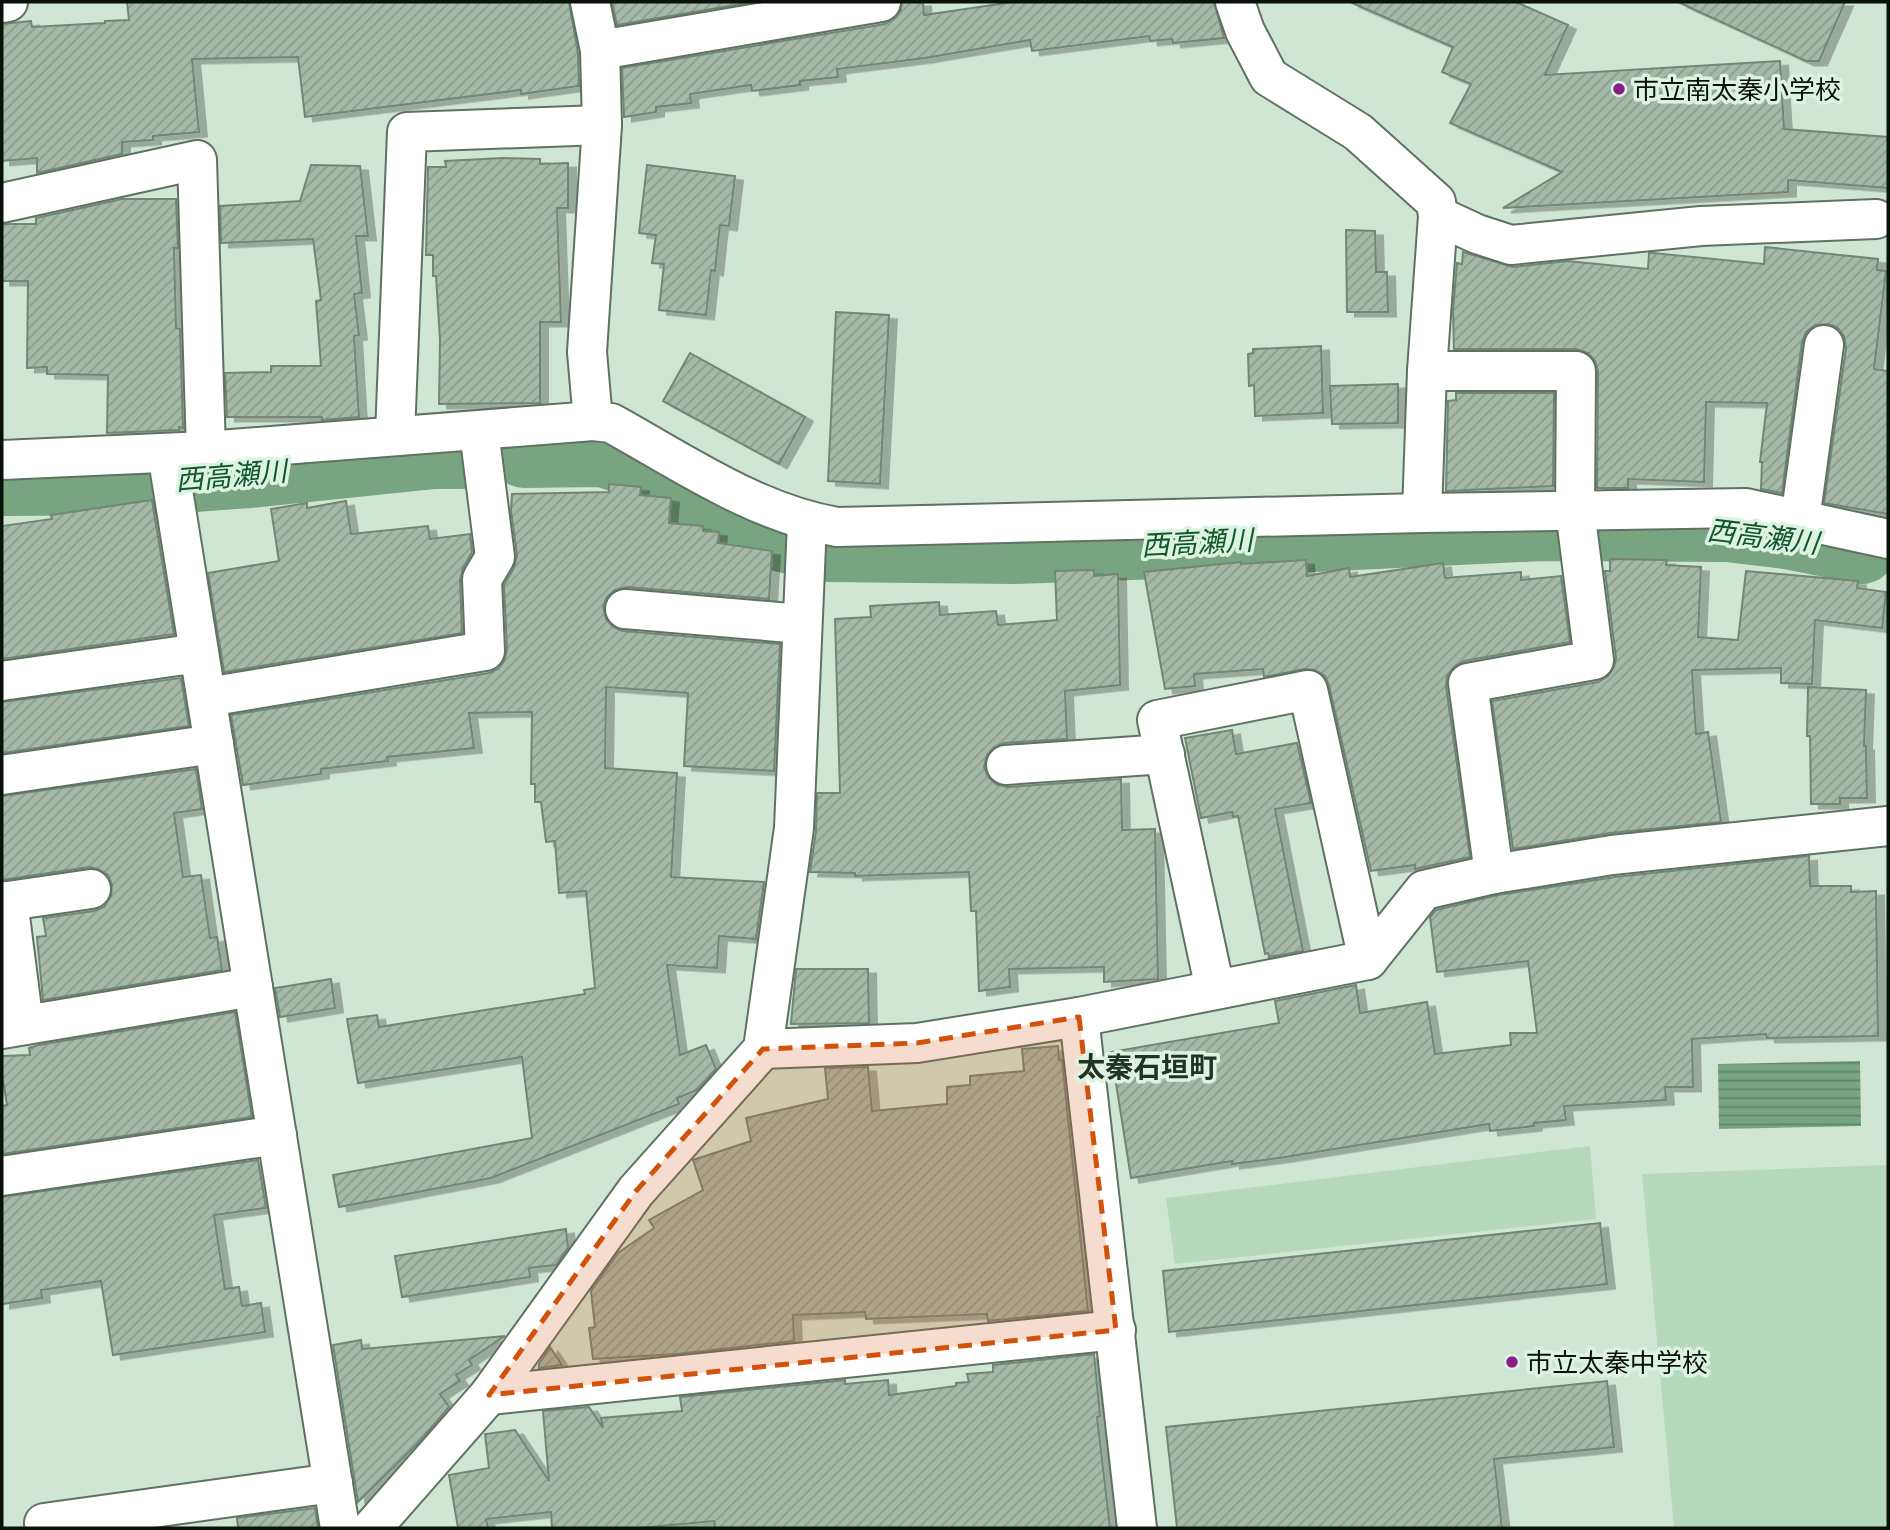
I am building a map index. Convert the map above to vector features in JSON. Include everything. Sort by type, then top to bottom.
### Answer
[{"type":"street","points":[[2,3],[8,2]]},
{"type":"street","points":[[590,2],[600,50],[602,125],[587,352],[593,421]]},
{"type":"street","points":[[600,50],[830,6],[881,2]]},
{"type":"street","points":[[1235,2],[1245,31],[1269,77],[1358,132],[1436,202],[1438,216],[1427,371],[1422,513]]},
{"type":"street","points":[[395,435],[407,132],[602,125]]},
{"type":"street","points":[[2,203],[197,160],[206,451]]},
{"type":"street","points":[[1438,216],[1477,234],[1511,245],[1701,226],[1876,219]]},
{"type":"street","points":[[1800,520],[1824,345]]},
{"type":"street","points":[[1427,371],[1576,371],[1576,528],[1594,660],[1468,683],[1494,874]]},
{"type":"street","points":[[2,460],[206,451],[593,421],[611,423],[739,494],[806,537]]},
{"type":"street","points":[[206,697],[485,652],[482,579],[495,557],[479,431]]},
{"type":"street","points":[[167,453],[340,1528]]},
{"type":"street","points":[[806,537],[836,527],[1422,513],[1576,528],[1746,508],[1888,538]]},
{"type":"street","points":[[372,1528],[489,1395],[636,1191],[762,1049],[794,828],[806,537]]},
{"type":"street","points":[[625,609],[802,624]]},
{"type":"street","points":[[2,681],[200,653]]},
{"type":"street","points":[[1215,989],[1157,720],[1308,690],[1368,960]]},
{"type":"street","points":[[2,775],[214,744]]},
{"type":"street","points":[[1006,765],[1165,754]]},
{"type":"street","points":[[762,1049],[917,1043],[1079,1017],[1368,960],[1424,890],[1494,874],[1612,855],[1888,827]]},
{"type":"street","points":[[91,889],[5,902],[13,1027],[253,986]]},
{"type":"street","points":[[1079,1017],[1137,1528]]},
{"type":"street","points":[[2,1176],[277,1135]]},
{"type":"street","points":[[489,1395],[1116,1330]]},
{"type":"street","points":[[44,1522],[333,1483]]},
{"type":"highlighted area","points":[[1079,1017],[1116,1330],[489,1395],[636,1191],[763,1049],[917,1043]]},
{"type":"shaded area","points":[[1860,1061],[1861,1126],[1719,1129],[1718,1064]]},
{"type":"shaded area","points":[[1590,1146],[1596,1219],[1175,1264],[1166,1198]]},
{"type":"shaded area","points":[[1888,1165],[1888,1528],[1674,1528],[1642,1174]]},
{"type":"building","points":[[127,2],[569,2],[578,53],[579,86],[521,94],[521,90],[305,117],[298,57],[192,59],[199,132],[122,142],[122,154],[37,173],[37,158],[2,161],[2,24],[31,21],[32,27],[129,20]]},
{"type":"building","points":[[612,2],[753,2],[617,25]]},
{"type":"building","points":[[902,2],[923,2],[924,15],[1013,2],[1214,2],[1224,38],[1173,43],[1172,39],[1150,41],[1149,36],[1032,51],[1030,40],[925,58],[837,69],[838,77],[800,81],[800,85],[752,91],[751,85],[690,94],[691,103],[656,107],[656,112],[624,117],[622,68],[885,24],[895,18],[901,10]]},
{"type":"building","points":[[1350,2],[1516,2],[1568,25],[1545,75],[1780,61],[1784,129],[1888,137],[1888,188],[1788,180],[1788,192],[1503,208],[1562,172],[1450,123],[1471,84],[1442,72],[1453,47]]},
{"type":"building","points":[[1678,2],[1845,2],[1819,61],[1806,61]]},
{"type":"building","points":[[540,159],[540,164],[568,163],[568,208],[557,208],[561,322],[540,322],[540,403],[439,404],[440,340],[436,276],[433,276],[433,255],[426,255],[428,167],[446,167],[445,161]]},
{"type":"building","points":[[311,165],[360,166],[368,236],[356,236],[362,293],[354,294],[359,335],[354,336],[359,417],[322,420],[322,417],[227,417],[225,373],[271,372],[271,366],[321,366],[316,301],[321,300],[313,239],[221,243],[220,206],[300,201]]},
{"type":"building","points":[[647,165],[735,176],[729,226],[720,225],[715,271],[711,270],[706,315],[659,310],[664,264],[652,263],[656,235],[639,233]]},
{"type":"building","points":[[122,199],[176,199],[176,328],[180,329],[183,428],[179,427],[179,430],[107,433],[108,375],[47,374],[47,367],[27,368],[28,281],[2,281],[2,224],[36,224],[36,218]]},
{"type":"building","points":[[1346,230],[1375,231],[1376,272],[1387,272],[1388,312],[1347,312]]},
{"type":"building","points":[[1765,247],[1878,259],[1877,270],[1886,271],[1874,369],[1888,371],[1888,514],[1824,503],[1846,348],[1844,336],[1837,327],[1828,324],[1815,325],[1806,332],[1802,342],[1782,493],[1761,489],[1760,462],[1767,403],[1706,402],[1704,482],[1628,479],[1628,488],[1597,488],[1598,371],[1595,361],[1588,353],[1576,349],[1454,349],[1453,311],[1457,263],[1462,264],[1463,252],[1513,267],[1567,261],[1648,269],[1649,253],[1764,264]]},
{"type":"building","points":[[836,312],[889,315],[880,484],[828,481]]},
{"type":"building","points":[[1321,346],[1323,413],[1255,416],[1254,385],[1249,386],[1248,354],[1253,353],[1253,349]]},
{"type":"building","points":[[690,353],[805,417],[779,464],[663,401]]},
{"type":"building","points":[[1398,384],[1398,423],[1332,424],[1330,386]]},
{"type":"building","points":[[1456,393],[1554,393],[1553,486],[1446,491],[1448,401],[1456,400]]},
{"type":"building","points":[[609,484],[641,487],[640,495],[671,498],[669,523],[703,526],[703,531],[719,532],[718,543],[772,551],[769,599],[627,587],[615,590],[607,597],[603,606],[606,619],[613,627],[623,631],[780,644],[774,771],[684,766],[688,693],[606,687],[605,768],[677,773],[671,877],[764,882],[756,939],[719,936],[717,968],[667,965],[680,1055],[706,1045],[716,1069],[697,1090],[677,1098],[679,1104],[491,1178],[339,1207],[333,1175],[532,1138],[522,1057],[358,1083],[347,1019],[377,1015],[379,1027],[585,994],[584,990],[595,988],[586,891],[559,893],[555,841],[546,842],[541,802],[535,802],[535,784],[531,784],[532,712],[469,713],[474,748],[387,757],[388,761],[321,769],[321,774],[243,785],[231,715],[489,673],[498,669],[507,650],[504,585],[514,568],[517,555],[511,511],[512,494],[609,492]]},
{"type":"building","points":[[152,500],[174,634],[2,659],[2,526],[52,519],[51,515]]},
{"type":"building","points":[[346,501],[351,534],[428,526],[430,539],[470,534],[472,552],[460,580],[462,633],[224,672],[208,573],[279,561],[271,509],[307,503],[307,508]]},
{"type":"building","points":[[1610,559],[1667,560],[1666,565],[1701,567],[1698,637],[1738,640],[1746,571],[1858,581],[1857,588],[1886,592],[1882,628],[1815,620],[1812,684],[1781,683],[1781,668],[1692,670],[1696,734],[1708,732],[1721,822],[1610,833],[1513,849],[1492,701],[1598,682],[1608,676],[1616,658],[1605,571],[1610,571]]},
{"type":"building","points":[[1306,560],[1307,576],[1349,568],[1350,577],[1443,563],[1445,578],[1521,572],[1521,580],[1561,576],[1570,642],[1464,661],[1454,667],[1447,676],[1446,686],[1470,857],[1415,869],[1415,865],[1371,871],[1329,685],[1325,676],[1315,670],[1304,669],[1264,677],[1263,669],[1194,674],[1195,686],[1165,689],[1144,572],[1241,562]]},
{"type":"building","points":[[1094,570],[1094,576],[1118,574],[1120,685],[1065,691],[1067,739],[1004,743],[994,747],[987,755],[984,767],[988,777],[996,784],[1007,787],[1121,779],[1122,830],[1155,829],[1158,979],[1104,982],[1104,967],[1009,969],[1010,987],[979,991],[976,911],[971,911],[969,872],[855,876],[855,873],[810,872],[816,831],[817,793],[840,793],[835,619],[871,617],[870,606],[939,602],[940,615],[996,611],[998,625],[1057,620],[1055,571]]},
{"type":"building","points":[[181,678],[189,726],[2,753],[2,702]]},
{"type":"building","points":[[1808,687],[1866,690],[1864,746],[1867,798],[1840,798],[1840,804],[1811,804],[1810,736],[1807,736]]},
{"type":"building","points":[[1232,730],[1236,754],[1297,743],[1311,803],[1275,809],[1303,951],[1269,957],[1268,953],[1265,954],[1238,816],[1233,817],[1232,812],[1201,818],[1185,738]]},
{"type":"building","points":[[196,769],[202,809],[174,813],[183,877],[201,875],[210,938],[217,937],[222,970],[43,1000],[37,937],[46,936],[43,918],[94,911],[104,907],[111,896],[112,885],[108,875],[89,867],[2,880],[2,796]]},
{"type":"building","points":[[1809,856],[1810,886],[1851,886],[1851,892],[1876,891],[1878,1036],[1767,1038],[1766,1034],[1692,1039],[1693,1087],[1665,1087],[1666,1100],[1564,1106],[1566,1120],[1534,1123],[1534,1126],[1490,1131],[1489,1124],[1279,1158],[1232,1164],[1232,1161],[1131,1178],[1111,1052],[1279,1023],[1275,1001],[1356,985],[1360,1013],[1427,1002],[1435,1054],[1511,1045],[1510,1033],[1537,1033],[1528,961],[1437,972],[1430,917],[1436,910],[1498,895],[1615,877]]},
{"type":"building","points":[[796,969],[868,969],[869,1023],[791,1024]]},
{"type":"building","points":[[331,979],[335,1008],[280,1017],[275,988]]},
{"type":"building","points":[[235,1012],[252,1117],[2,1154],[2,1106],[7,1105],[2,1056],[30,1055],[29,1048],[39,1045]]},
{"type":"building","points":[[1058,1046],[1059,1060],[1062,1060],[1088,1311],[988,1321],[987,1314],[866,1319],[865,1312],[793,1315],[794,1341],[677,1354],[593,1359],[589,1328],[595,1327],[591,1291],[618,1253],[654,1228],[649,1220],[703,1190],[693,1160],[751,1141],[746,1118],[828,1099],[825,1068],[868,1067],[872,1111],[947,1104],[947,1087],[970,1085],[970,1076],[1024,1071],[1022,1049]]},
{"type":"building","points":[[258,1160],[266,1208],[214,1215],[225,1289],[239,1287],[242,1306],[261,1303],[265,1332],[113,1355],[101,1281],[41,1290],[42,1298],[2,1304],[2,1197]]},
{"type":"building","points":[[1600,1223],[1607,1284],[1169,1332],[1163,1271]]},
{"type":"building","points":[[566,1229],[568,1248],[556,1265],[529,1268],[530,1277],[402,1297],[395,1256]]},
{"type":"building","points":[[505,1336],[469,1360],[472,1365],[456,1375],[460,1381],[440,1394],[449,1407],[419,1442],[358,1502],[333,1345],[361,1340],[362,1349]]},
{"type":"building","points":[[550,1347],[562,1365],[539,1368],[539,1364]]},
{"type":"building","points":[[1094,1354],[1100,1416],[1097,1417],[1110,1528],[715,1528],[714,1521],[639,1528],[552,1528],[551,1512],[486,1519],[488,1528],[458,1528],[449,1475],[489,1468],[485,1434],[515,1430],[549,1481],[543,1411],[589,1407],[603,1428],[601,1418],[682,1411],[680,1397],[845,1380],[845,1384],[888,1380],[889,1395],[956,1386],[956,1383],[969,1382],[967,1374],[993,1372],[993,1365]]},
{"type":"building","points":[[1607,1381],[1614,1447],[1494,1459],[1502,1528],[1177,1528],[1166,1427]]},
{"type":"building","points":[[315,1508],[318,1528],[238,1528],[237,1518]]},
{"type":"waterway","name":"西高瀬川","points":[[524,454],[603,453],[636,464],[722,513],[754,527],[782,538],[824,548],[1013,550],[1542,527],[1728,528],[1786,535],[1862,550]]},
{"type":"waterway","name":"西高瀬川","points":[[2,482],[153,481],[434,455],[461,455]]},
{"type":"place","name":"市立南太秦小学校","points":[[1619,89]]},
{"type":"place","name":"市立太秦中学校","points":[[1512,1362]]},
{"type":"district","name":"太秦石垣町","points":[[1147,1066]]}]
